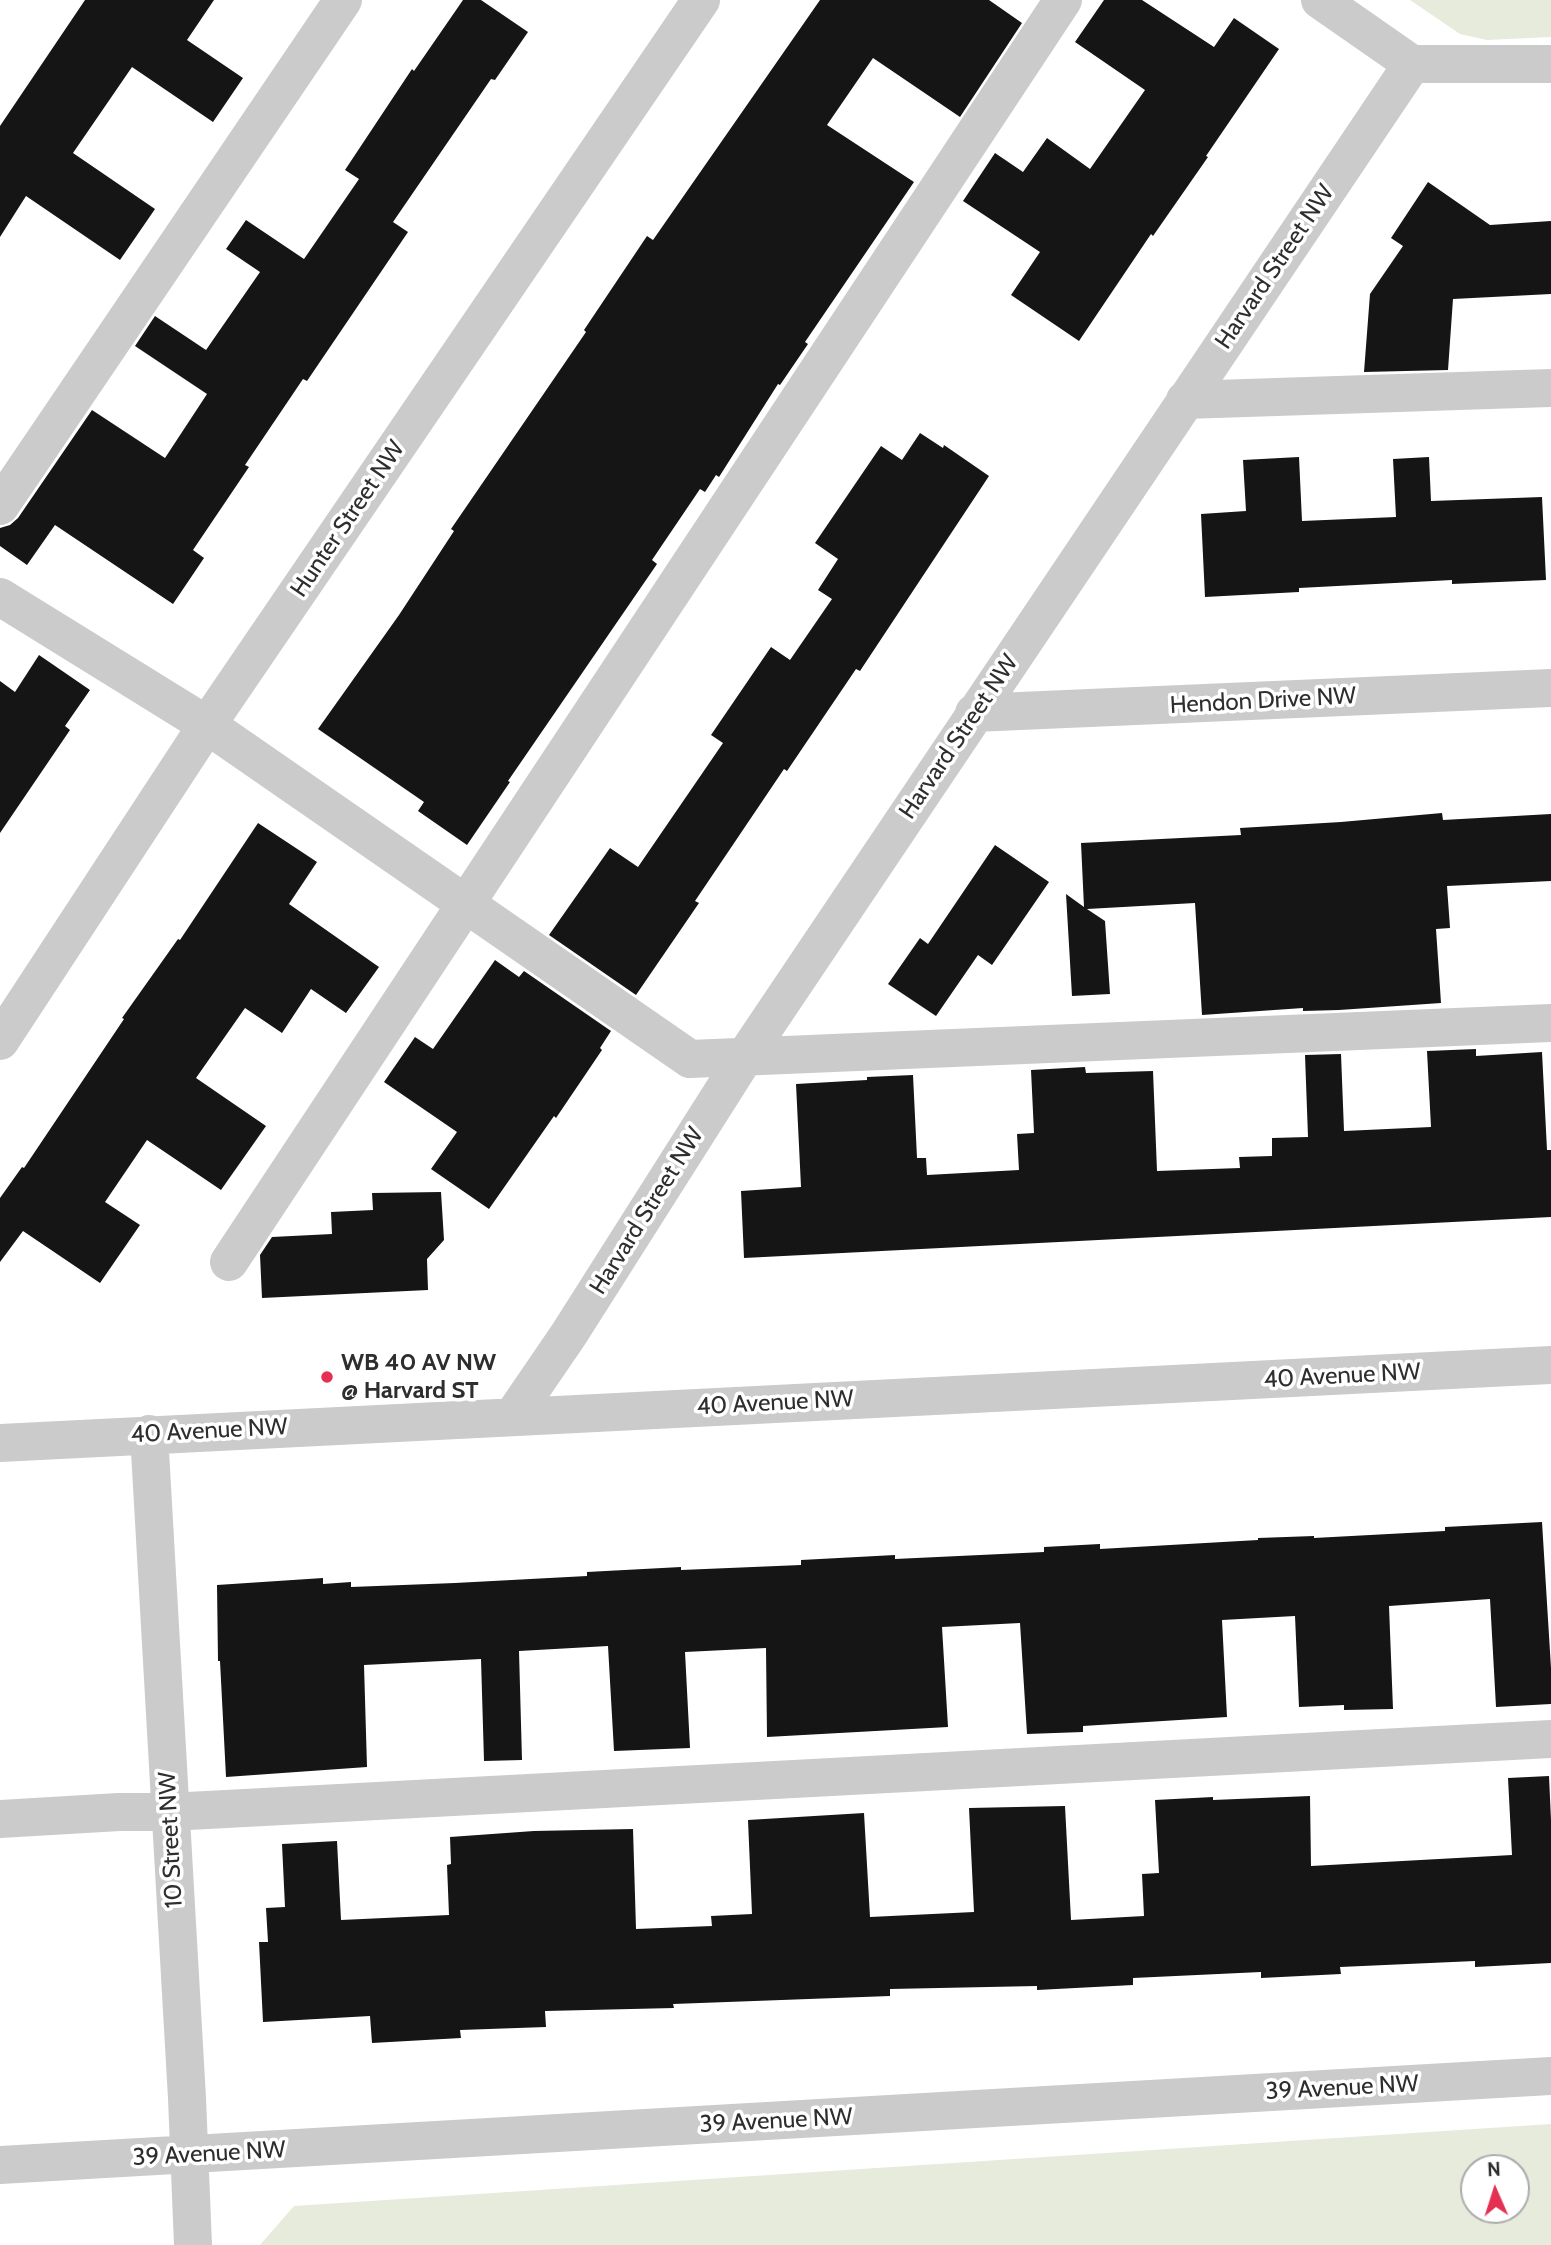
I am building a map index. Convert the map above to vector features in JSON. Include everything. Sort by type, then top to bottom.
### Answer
[{"type":"street","points":[[0,506],[343,0]]},
{"type":"street","name":"Hunter Street NW","points":[[0,1041],[208,724],[701,0]]},
{"type":"street","points":[[229,1262],[1063,0]]},
{"type":"street","points":[[1320,0],[1412,64],[1551,64]]},
{"type":"street","name":"Harvard Street NW","points":[[513,1416],[569,1334],[744,1058],[1412,64]]},
{"type":"street","points":[[1185,400],[1551,388]]},
{"type":"street","points":[[0,597],[208,724],[690,1059],[1551,1023]]},
{"type":"street","name":"Hendon Drive NW","points":[[974,713],[1551,688]]},
{"type":"street","name":"40 Avenue NW","points":[[0,1443],[1551,1365]]},
{"type":"street","name":"10 Street NW","points":[[149,1434],[193,2245]]},
{"type":"street","points":[[0,1819],[1551,1739]]},
{"type":"street","name":"39 Avenue NW","points":[[0,2165],[1551,2076]]},
{"type":"green space","points":[[1410,0],[1551,0],[1551,37],[1487,40],[1460,34]]},
{"type":"green space","points":[[1551,2124],[1551,2245],[260,2245],[294,2206]]},
{"type":"building","points":[[85,0],[214,0],[187,40],[243,78],[213,122],[132,67],[73,153],[155,209],[120,260],[26,196],[0,237],[0,126]]},
{"type":"building","points":[[463,0],[481,0],[528,32],[495,80],[491,79],[393,222],[408,232],[307,381],[303,379],[245,465],[249,467],[193,550],[204,558],[173,604],[55,525],[27,565],[0,546],[0,528],[10,525],[18,518],[92,410],[165,458],[207,394],[135,346],[155,316],[206,350],[260,272],[226,249],[246,220],[304,259],[359,179],[345,170],[412,69],[414,71]]},
{"type":"building","points":[[820,0],[989,0],[1022,23],[960,117],[873,58],[827,125],[914,182],[805,342],[808,344],[780,385],[778,384],[719,477],[716,475],[705,492],[700,489],[652,560],[657,564],[467,845],[418,811],[424,802],[318,729],[399,615],[454,531],[451,529],[586,332],[584,330],[647,236],[653,240]]},
{"type":"building","points":[[1104,0],[1142,0],[1214,47],[1234,18],[1279,49],[1206,156],[1208,157],[1153,236],[1151,234],[1079,341],[1011,295],[1040,252],[963,201],[995,153],[1023,172],[1047,138],[1090,169],[1145,90],[1075,42]]},
{"type":"building","points":[[1428,182],[1490,225],[1551,221],[1551,294],[1453,299],[1448,370],[1364,372],[1370,294],[1403,246],[1391,238]]},
{"type":"building","points":[[920,433],[943,448],[944,445],[989,476],[860,671],[856,669],[787,771],[784,769],[695,901],[699,903],[636,995],[549,935],[610,848],[638,867],[723,743],[711,735],[771,647],[790,660],[832,599],[818,590],[838,559],[815,543],[881,446],[902,460]]},
{"type":"building","points":[[1299,457],[1302,521],[1396,517],[1393,459],[1429,457],[1431,501],[1542,497],[1546,580],[1452,584],[1452,580],[1299,588],[1299,592],[1205,597],[1201,514],[1246,511],[1243,460]]},
{"type":"building","points":[[39,655],[90,690],[65,726],[70,730],[0,833],[0,681],[15,692]]},
{"type":"building","points":[[1442,813],[1443,820],[1551,814],[1551,881],[1447,886],[1450,928],[1436,929],[1441,1003],[1202,1015],[1195,903],[1087,909],[1105,921],[1110,994],[1072,996],[1066,894],[1084,907],[1081,843],[1241,835],[1240,828]]},
{"type":"building","points":[[258,823],[317,862],[289,904],[379,967],[346,1013],[311,989],[282,1033],[245,1008],[196,1078],[266,1126],[221,1190],[147,1140],[105,1202],[140,1225],[100,1283],[23,1231],[0,1262],[0,1198],[22,1167],[24,1168],[124,1019],[122,1018],[178,939],[180,940]]},
{"type":"building","points":[[995,845],[1049,882],[992,965],[978,955],[936,1016],[888,984],[920,938],[928,944]]},
{"type":"building","points":[[495,960],[519,977],[524,971],[611,1031],[600,1048],[602,1050],[556,1118],[554,1116],[489,1209],[431,1169],[457,1132],[384,1082],[415,1037],[433,1049]]},
{"type":"building","points":[[1476,1049],[1476,1056],[1542,1052],[1547,1150],[1551,1150],[1551,1217],[744,1258],[741,1191],[801,1187],[796,1084],[913,1075],[917,1158],[926,1158],[927,1175],[1019,1170],[1017,1134],[1034,1133],[1031,1070],[1085,1067],[1086,1073],[1153,1071],[1157,1171],[1240,1168],[1239,1157],[1272,1156],[1272,1138],[1308,1137],[1305,1055],[1341,1054],[1344,1131],[1431,1127],[1427,1051]]},
{"type":"building","points":[[441,1192],[444,1240],[427,1259],[428,1290],[262,1298],[260,1255],[272,1237],[332,1234],[331,1212],[373,1210],[372,1193]]},
{"type":"building","points":[[1542,1522],[1551,1704],[1496,1707],[1490,1599],[1389,1606],[1393,1709],[1344,1710],[1344,1705],[1299,1707],[1295,1616],[1222,1620],[1227,1717],[1083,1726],[1083,1732],[1027,1734],[1020,1623],[942,1627],[948,1727],[767,1737],[766,1648],[685,1652],[690,1748],[614,1751],[608,1646],[519,1651],[522,1760],[484,1761],[481,1659],[364,1665],[367,1767],[226,1777],[218,1661],[217,1585],[323,1578],[323,1584],[351,1582],[351,1587],[455,1583],[587,1576],[587,1572],[801,1565],[801,1560],[1044,1552],[1044,1547],[1100,1544],[1100,1549],[1258,1538],[1445,1531],[1445,1527]]},
{"type":"building","points":[[1549,1776],[1551,1963],[1475,1967],[1475,1961],[1340,1967],[1341,1974],[1261,1978],[1261,1972],[1133,1978],[1133,1985],[1037,1990],[1037,1986],[890,1989],[890,1996],[673,2004],[674,2008],[545,2011],[546,2027],[460,2030],[461,2038],[372,2043],[370,2016],[263,2022],[259,1942],[268,1942],[266,1908],[285,1907],[282,1844],[337,1841],[341,1920],[449,1915],[447,1865],[451,1864],[450,1837],[534,1831],[633,1829],[636,1929],[712,1926],[711,1916],[752,1914],[748,1820],[864,1813],[870,1917],[974,1912],[969,1808],[1065,1806],[1071,1920],[1144,1916],[1142,1874],[1159,1873],[1155,1800],[1310,1796],[1311,1866],[1512,1855],[1508,1778]]},
{"type":"place","name":"WB 40 AV NW @ Harvard ST","points":[[327,1377]]}]
